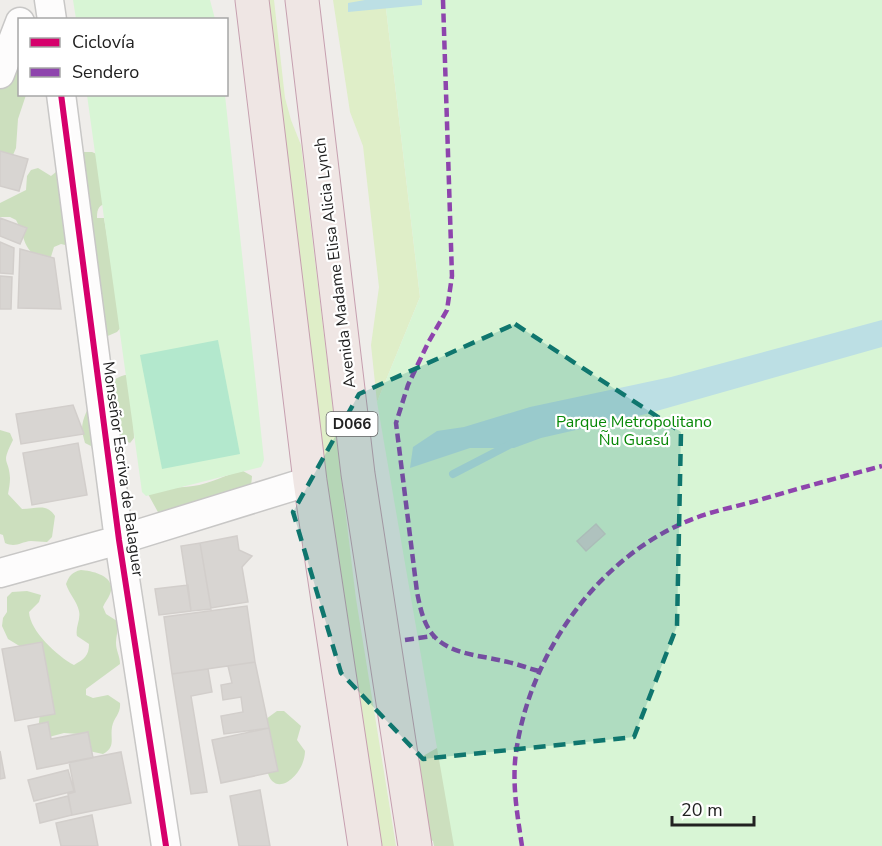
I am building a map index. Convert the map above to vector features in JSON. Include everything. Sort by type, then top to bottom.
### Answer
[{"type":"highway","name":"D066","points":[[252,0],[309,481],[365,846]]},
{"type":"highway","points":[[284,0],[293,91],[319,141]]},
{"type":"highway","name":"Avenida Madame Elisa Alicia Lynch","points":[[302,0],[358,474],[415,846]]},
{"type":"street","points":[[21,18],[28,0]]},
{"type":"street","points":[[49,0],[52,18]]},
{"type":"street","points":[[0,74],[18,26]]},
{"type":"street","name":"Monseñor Escriva de Balaguer","points":[[62,96],[119,540],[166,846]]},
{"type":"street","points":[[0,573],[119,540],[309,481]]},
{"type":"highlighted area","points":[[515,324],[681,432],[677,626],[634,737],[423,759],[341,673],[293,512],[359,394]]},
{"type":"green space","points":[[73,0],[210,0],[215,18],[76,18]]},
{"type":"green space","points":[[269,0],[274,0],[285,98],[301,145],[356,599],[396,846],[377,846],[338,600]]},
{"type":"green space","points":[[333,0],[385,0],[420,297],[377,402],[371,345],[379,287],[363,146],[350,112]]},
{"type":"green space","name":"Parque Metropolitano Ñu Guasú","points":[[385,0],[882,0],[882,846],[454,846],[377,402],[420,297]]},
{"type":"green space","points":[[18,57],[18,96],[26,96],[18,119],[16,148],[13,155],[0,161],[0,62]]},
{"type":"green space","points":[[87,96],[225,96],[264,460],[261,467],[146,496],[142,492]]},
{"type":"green space","points":[[78,152],[92,152],[99,155],[108,203],[99,208],[97,218],[104,218],[122,326],[117,332],[103,338],[74,247],[61,244],[54,247],[50,260],[41,258],[27,246],[16,220],[10,217],[0,217],[0,203],[26,190],[27,176],[31,170],[38,168],[51,176]]},
{"type":"green space","points":[[218,340],[240,454],[162,469],[140,355]]},
{"type":"green space","points":[[125,375],[132,375],[134,438],[130,443],[124,440],[118,443],[99,467],[91,446],[85,443],[82,431],[83,421],[86,412],[102,389]]},
{"type":"green space","points":[[0,430],[10,433],[13,440],[6,458],[10,478],[8,494],[22,509],[45,508],[55,516],[52,537],[47,542],[31,541],[15,545],[9,544],[5,543],[3,535],[0,534]]},
{"type":"green space","points":[[243,471],[252,476],[251,487],[217,500],[181,505],[159,514],[148,494],[164,488],[199,485]]},
{"type":"green space","points":[[81,570],[103,576],[110,583],[110,594],[103,607],[106,614],[118,624],[116,646],[120,664],[86,689],[86,695],[93,698],[108,695],[120,703],[112,727],[110,749],[103,754],[89,751],[79,734],[64,733],[49,737],[38,731],[42,696],[26,650],[8,639],[2,626],[7,612],[7,597],[12,592],[27,591],[41,595],[39,602],[29,612],[34,627],[39,635],[67,661],[74,665],[81,661],[87,654],[89,644],[77,636],[79,611],[66,584],[71,575]]},
{"type":"green space","points":[[277,711],[284,711],[301,726],[297,740],[305,751],[304,760],[295,776],[282,784],[271,779],[266,765],[270,737],[266,719]]},
{"type":"green space","points":[[437,748],[468,751],[467,846],[434,846],[433,841],[422,835],[414,767],[423,756]]},
{"type":"water","points":[[365,0],[422,0],[422,5],[348,12],[348,3]]},
{"type":"water","points":[[882,320],[882,347],[646,414],[541,438],[514,448],[470,448],[410,468],[413,447],[437,431],[464,427],[530,407],[671,377]]},
{"type":"building","points":[[0,151],[28,159],[19,191],[0,186]]},
{"type":"building","points":[[0,218],[27,228],[20,244],[0,236]]},
{"type":"building","points":[[0,242],[14,248],[13,274],[0,273]]},
{"type":"building","points":[[20,249],[54,258],[61,309],[18,308]]},
{"type":"building","points":[[0,276],[12,277],[11,309],[0,309]]},
{"type":"building","points":[[73,405],[84,434],[21,444],[16,414]]},
{"type":"building","points":[[78,443],[87,495],[32,505],[23,453]]},
{"type":"building","points":[[596,524],[605,534],[586,551],[577,541]]},
{"type":"building","points":[[237,536],[239,550],[252,556],[242,567],[248,602],[211,608],[200,543]]},
{"type":"building","points":[[200,543],[211,609],[191,611],[181,546]]},
{"type":"building","points":[[188,585],[191,611],[159,615],[155,589]]},
{"type":"building","points":[[247,606],[255,662],[172,674],[164,617]]},
{"type":"building","points":[[42,642],[55,714],[15,721],[2,649]]},
{"type":"building","points":[[255,662],[269,728],[224,734],[221,716],[243,712],[241,697],[223,700],[221,685],[232,683],[228,666]]},
{"type":"building","points":[[208,669],[212,692],[191,696],[207,792],[191,794],[172,674]]},
{"type":"building","points":[[48,722],[51,739],[88,732],[93,758],[37,769],[28,726]]},
{"type":"building","points":[[269,728],[278,771],[221,783],[212,740]]},
{"type":"building","points":[[0,751],[5,778],[0,779]]},
{"type":"building","points":[[121,752],[131,803],[72,815],[68,794],[75,792],[69,762]]},
{"type":"building","points":[[68,770],[74,791],[34,801],[28,780]]},
{"type":"building","points":[[260,790],[270,846],[239,846],[230,796]]},
{"type":"building","points":[[68,796],[72,815],[40,823],[36,804]]},
{"type":"building","points":[[92,815],[98,846],[61,846],[56,823]]},
{"type":"waterway","points":[[453,474],[511,444]]},
{"type":"marked path","points":[[443,0],[452,276],[447,310],[408,385],[396,423],[417,592],[427,625],[440,642],[466,653],[539,671]]},
{"type":"marked path","points":[[522,846],[515,796],[515,758],[525,709],[556,640],[578,608],[603,579],[631,554],[663,533],[698,517],[882,466]]},
{"type":"marked path","points":[[405,640],[433,636]]},
{"type":"cycle path","points":[[61,96],[119,540],[166,846]]}]
